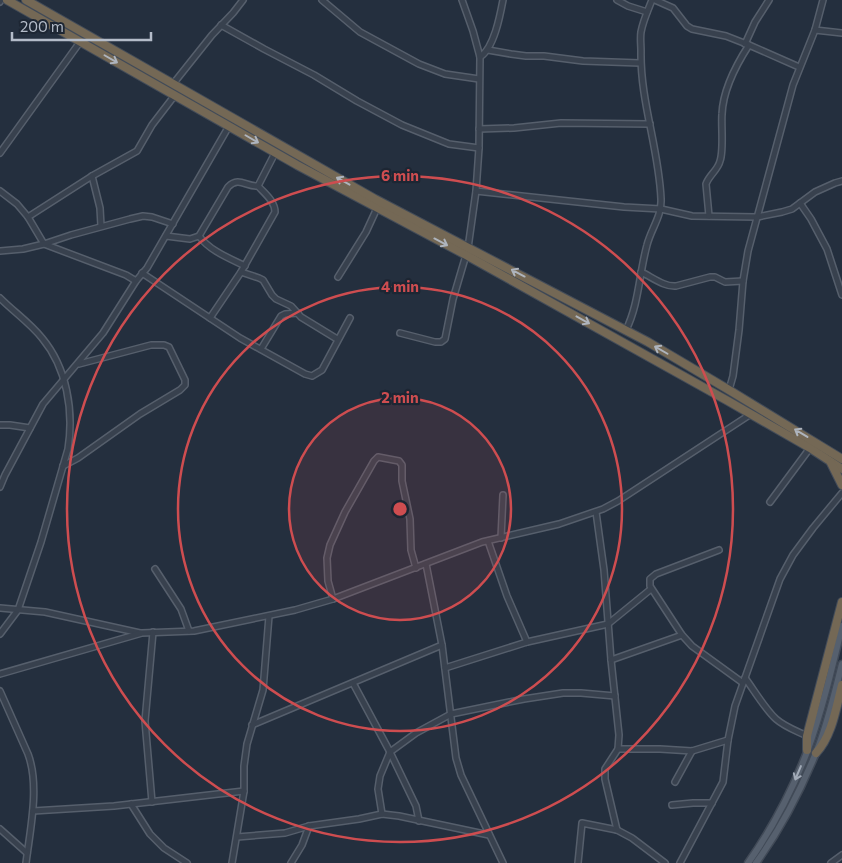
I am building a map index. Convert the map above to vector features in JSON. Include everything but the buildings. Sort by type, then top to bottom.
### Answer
[{"type":"highway","points":[[8,0],[275,153],[626,330],[729,390],[841,459]]},
{"type":"highway","points":[[26,0],[379,205]]},
{"type":"highway","points":[[467,251],[810,448],[842,470]]},
{"type":"highway","points":[[830,462],[842,485]]},
{"type":"highway","points":[[807,750],[807,736],[842,602]]},
{"type":"highway","points":[[816,753],[825,741],[839,704],[842,685]]},
{"type":"main road","points":[[748,863],[764,841],[796,778],[824,698],[842,626]]},
{"type":"main road","points":[[756,863],[804,782],[828,718],[842,664]]},
{"type":"street","points":[[172,84],[243,0]]},
{"type":"street","points":[[322,0],[360,32],[419,64],[445,74],[479,79]]},
{"type":"street","points":[[400,333],[435,342],[441,342],[445,339],[467,251],[476,191],[479,148],[480,57],[462,0]]},
{"type":"street","points":[[480,57],[488,50],[503,0]]},
{"type":"street","points":[[617,0],[647,12]]},
{"type":"street","points":[[626,330],[636,299],[647,244],[661,209],[654,141],[644,100],[640,63],[641,33],[647,12],[654,0],[672,8],[686,26],[692,29],[726,36],[799,67]]},
{"type":"street","points":[[709,216],[706,184],[708,178],[718,167],[721,159],[722,111],[726,94],[755,22],[769,0]]},
{"type":"street","points":[[729,390],[740,330],[743,280],[748,251],[793,85],[815,30],[823,0]]},
{"type":"street","points":[[221,25],[402,125],[449,144],[479,148]]},
{"type":"street","points":[[815,30],[842,33]]},
{"type":"street","points":[[0,153],[80,42]]},
{"type":"street","points":[[488,50],[526,56],[544,56],[583,61],[640,63]]},
{"type":"street","points":[[28,217],[92,176],[137,151],[152,125],[175,95]]},
{"type":"street","points":[[479,129],[514,128],[561,123],[650,124]]},
{"type":"street","points":[[0,487],[1,480],[43,404],[103,333],[136,281],[147,268],[229,126]]},
{"type":"street","points":[[258,186],[275,153]]},
{"type":"street","points":[[92,176],[100,208],[101,226]]},
{"type":"street","points":[[476,191],[624,207],[661,209],[692,216],[757,217],[792,209],[815,192],[842,181]]},
{"type":"street","points":[[166,236],[190,239],[199,236],[231,184],[239,182],[258,186],[272,201],[275,212],[245,266],[210,318]]},
{"type":"street","points":[[0,191],[17,204],[28,217],[44,244],[136,281]]},
{"type":"street","points":[[800,203],[827,249],[842,295]]},
{"type":"street","points":[[338,277],[366,232],[379,205]]},
{"type":"street","points":[[0,251],[23,249],[44,244],[101,226],[143,216],[173,224]]},
{"type":"street","points":[[199,236],[212,250],[245,266]]},
{"type":"street","points":[[241,272],[263,280],[276,299],[291,306],[301,317],[337,340]]},
{"type":"street","points":[[641,272],[671,286],[710,277],[716,277],[725,282],[743,280]]},
{"type":"street","points":[[142,273],[240,338],[312,376],[322,370],[350,318]]},
{"type":"street","points":[[0,298],[42,338],[55,357],[64,380],[70,404],[68,448],[41,542],[18,610],[0,634]]},
{"type":"street","points":[[260,349],[281,316],[298,313]]},
{"type":"street","points":[[63,466],[78,458],[185,385],[185,380],[169,347],[164,345],[151,346],[77,364]]},
{"type":"street","points":[[0,674],[142,633],[189,632],[295,610],[333,599],[488,541],[550,526],[596,512],[618,500],[751,414]]},
{"type":"street","points":[[0,425],[30,428]]},
{"type":"street","points":[[770,502],[810,448]]},
{"type":"street","points":[[333,599],[328,581],[327,558],[330,545],[345,512],[378,457],[399,462],[402,465],[402,481],[410,519],[411,550],[416,568]]},
{"type":"street","points":[[680,863],[724,778],[728,740],[735,706],[780,579],[813,528],[842,493]]},
{"type":"street","points":[[501,538],[503,495]]},
{"type":"street","points":[[596,512],[604,570],[619,735],[618,749],[605,769],[605,779],[617,830]]},
{"type":"street","points":[[488,541],[507,596],[527,642]]},
{"type":"street","points":[[719,550],[656,574],[650,579],[651,589],[682,635],[692,646],[744,681],[777,720],[807,736]]},
{"type":"street","points":[[426,564],[442,645],[456,758],[460,775],[503,863]]},
{"type":"street","points":[[155,569],[181,609],[189,632]]},
{"type":"street","points":[[445,668],[527,642],[608,624],[651,589]]},
{"type":"street","points":[[0,608],[45,612],[142,633]]},
{"type":"street","points":[[232,863],[244,791],[244,766],[247,744],[263,690],[269,616]]},
{"type":"street","points":[[152,802],[144,721],[153,632]]},
{"type":"street","points":[[611,660],[682,635]]},
{"type":"street","points":[[252,725],[442,645]]},
{"type":"street","points":[[353,684],[390,752],[416,806],[419,821]]},
{"type":"street","points":[[0,691],[31,763],[33,774],[33,811],[26,863]]},
{"type":"street","points":[[382,814],[378,789],[380,776],[390,752],[416,733],[451,714],[524,699],[563,694],[580,693],[615,696]]},
{"type":"street","points":[[618,749],[692,751],[728,740]]},
{"type":"street","points":[[675,782],[692,751]]},
{"type":"street","points":[[33,811],[131,804],[244,791]]},
{"type":"street","points":[[672,805],[712,803]]},
{"type":"street","points":[[131,804],[150,834],[164,848],[187,863]]},
{"type":"street","points":[[237,837],[286,833],[309,826],[382,814],[489,835]]},
{"type":"street","points":[[578,863],[582,823],[617,830],[632,838],[665,863]]},
{"type":"street","points":[[291,863],[302,845],[309,826]]},
{"type":"street","points":[[0,829],[27,853]]},
{"type":"street","points":[[831,863],[842,855]]}]
